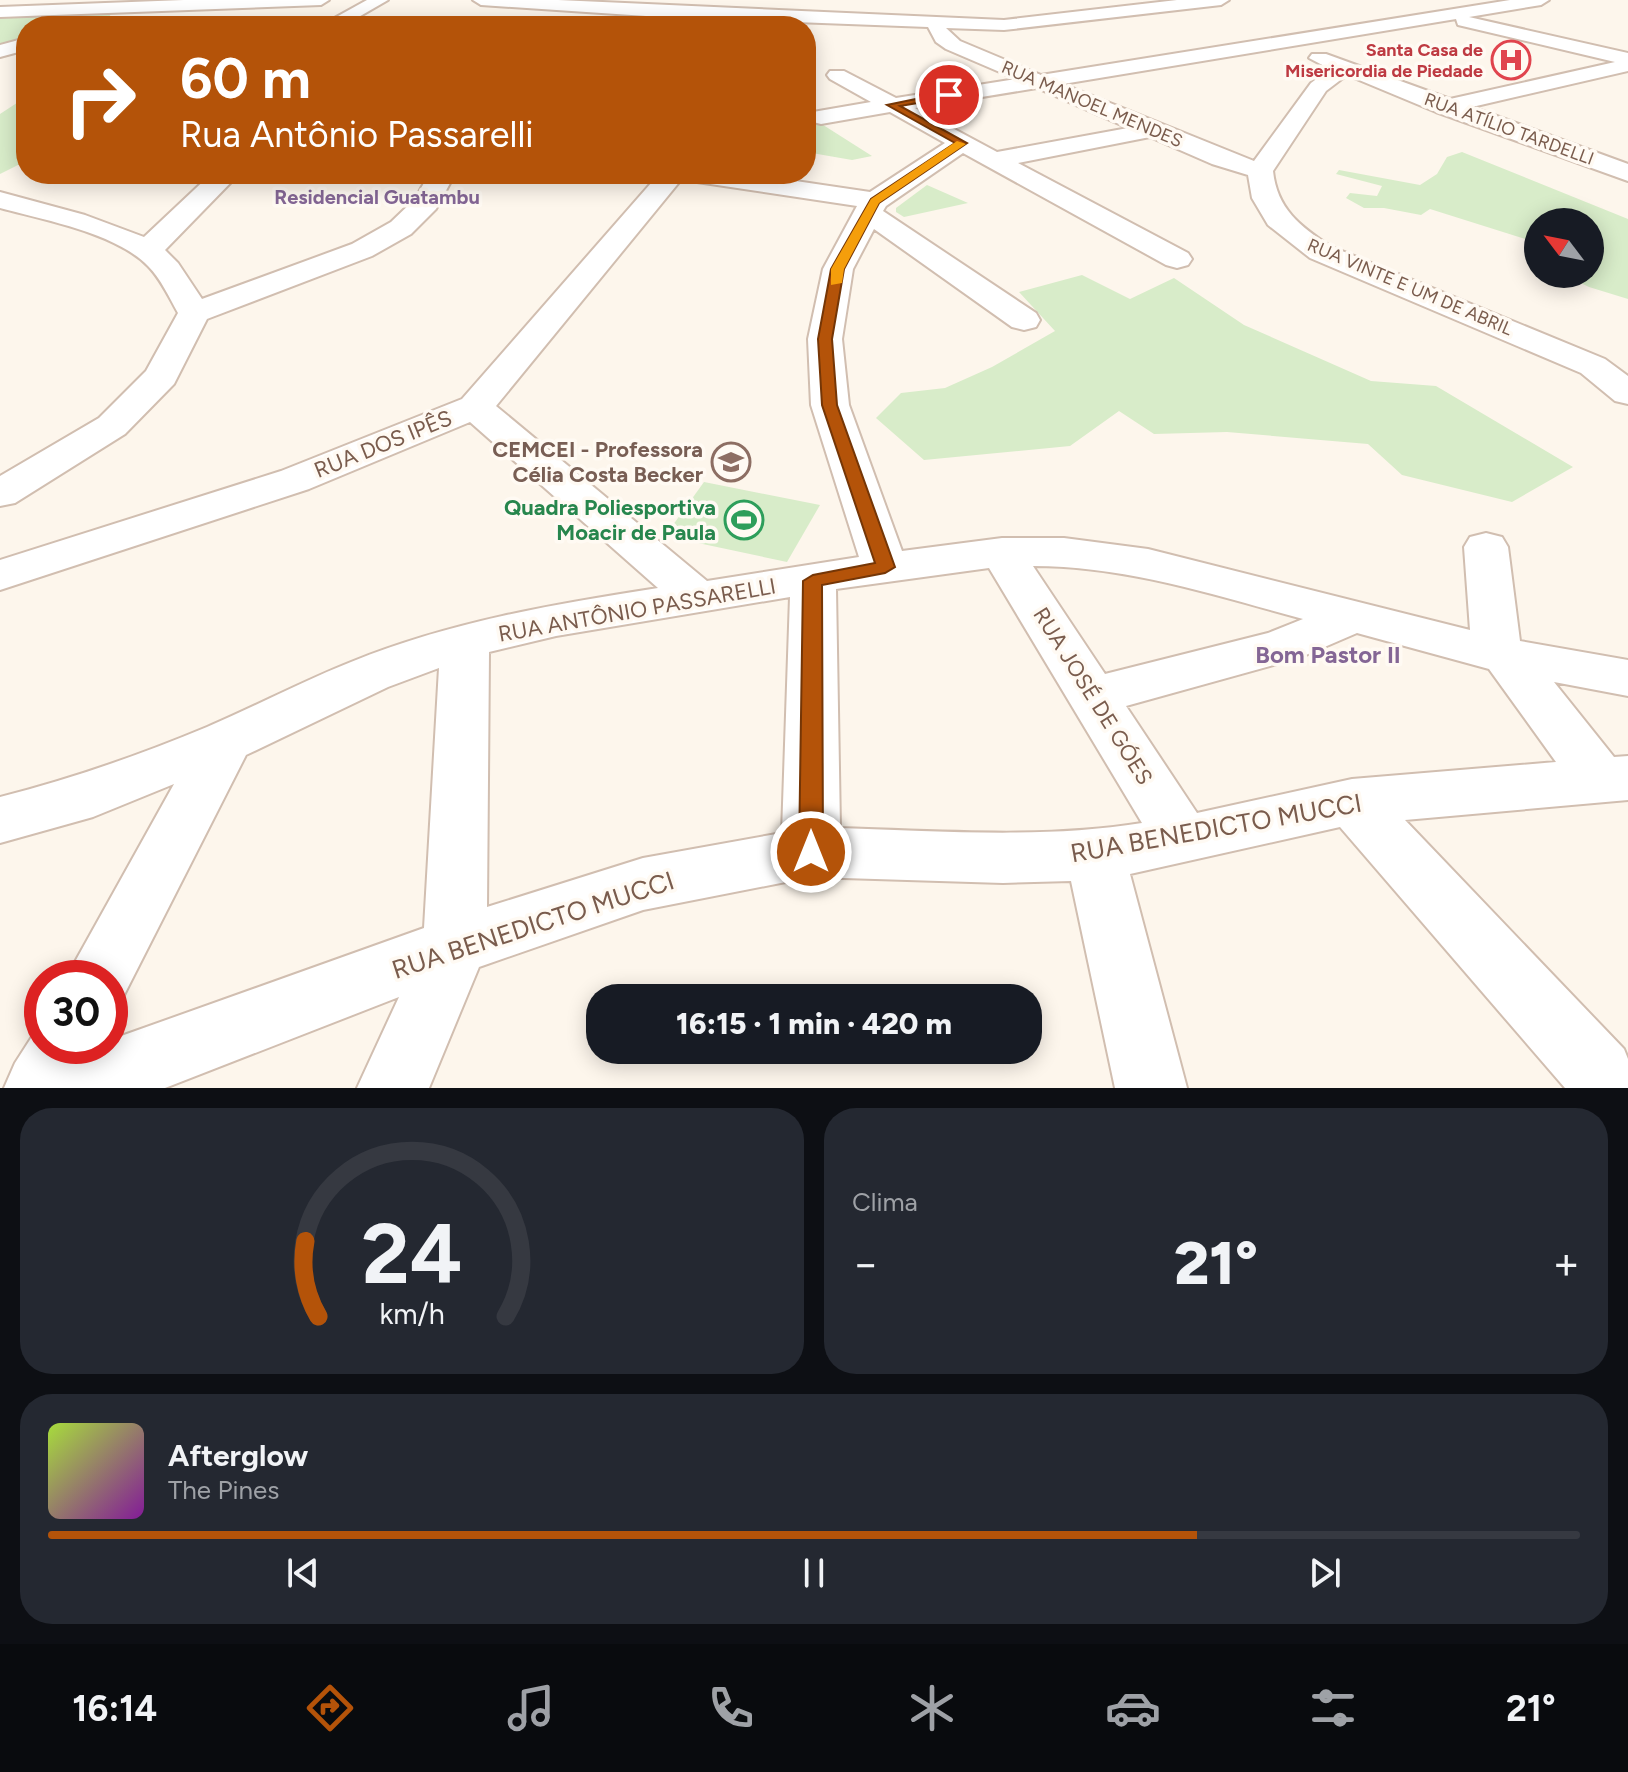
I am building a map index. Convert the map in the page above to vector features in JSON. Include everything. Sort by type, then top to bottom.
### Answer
[{"type":"street","points":[[0,12],[180,2],[321,0]]},
{"type":"street","points":[[349,16],[380,0]]},
{"type":"street","points":[[481,0],[667,6],[742,16]]},
{"type":"street","points":[[816,22],[1034,23],[1170,2],[1221,0]]},
{"type":"street","points":[[821,117],[1541,0]]},
{"type":"street","points":[[129,16],[180,2]]},
{"type":"street","points":[[1170,2],[1219,21]]},
{"type":"street","points":[[1389,3],[1628,59]]},
{"type":"street","points":[[96,7],[112,16]]},
{"type":"street","points":[[1490,7],[1551,20]]},
{"type":"street","name":"RUA MANOEL MENDES","points":[[935,24],[943,38],[953,45],[1221,159],[1260,171]]},
{"type":"street","name":"RUA ATÍLIO TARDELLI","points":[[1245,31],[1628,173]]},
{"type":"street","points":[[1444,107],[1628,65]]},
{"type":"street","points":[[1260,171],[1318,87],[1345,67]]},
{"type":"street","points":[[837,75],[1177,259]]},
{"type":"street","points":[[1569,80],[1613,92]]},
{"type":"street","points":[[994,160],[1152,130]]},
{"type":"street","points":[[885,567],[830,405],[825,339],[838,269],[871,207],[962,143]]},
{"type":"street","name":"RUA VINTE E UM DE ABRIL","points":[[1260,171],[1260,186],[1270,212],[1292,234],[1320,252],[1593,366],[1628,393]]},
{"type":"street","points":[[148,250],[216,184]]},
{"type":"street","points":[[2,494],[112,426],[161,376],[194,313],[362,250],[401,228],[426,203],[436,184]]},
{"type":"street","name":"RUA DOS IPÊS","points":[[0,575],[295,480],[475,407],[665,184]]},
{"type":"street","points":[[750,184],[871,207],[922,249],[1024,320]]},
{"type":"street","points":[[4,189],[148,250],[176,281],[194,313]]},
{"type":"street","points":[[838,269],[872,253],[922,249]]},
{"type":"street","points":[[1593,366],[1628,364]]},
{"type":"street","points":[[475,407],[696,596]]},
{"type":"street","points":[[1486,547],[1502,654],[1614,779]]},
{"type":"street","name":"RUA ANTÔNIO PASSARELLI","points":[[0,820],[73,801],[226,741],[370,674],[465,641],[556,620],[696,596],[1002,552],[1064,552],[1148,563],[1502,654],[1628,678]]},
{"type":"street","name":"RUA JOSÉ DE GÓES","points":[[1002,552],[1183,840]]},
{"type":"street","points":[[811,852],[813,581]]},
{"type":"street","points":[[1093,696],[1282,646],[1355,616]]},
{"type":"street","points":[[393,1088],[455,946],[465,641]]},
{"type":"street","points":[[109,960],[226,741]]},
{"type":"street","name":"RUA BENEDICTO MUCCI","points":[[74,1088],[455,946],[643,884],[811,852],[1003,858],[1095,855],[1183,840],[1352,802],[1614,779]]},
{"type":"street","points":[[1352,802],[1600,1072]]},
{"type":"street","points":[[1095,855],[1151,1088]]},
{"type":"street","points":[[40,1088],[53,1064]]},
{"type":"green space","points":[[106,11],[111,14],[16,16],[16,43],[0,47],[0,14]]},
{"type":"green space","points":[[16,104],[16,166],[0,174],[0,114]]},
{"type":"green space","points":[[875,104],[820,123],[872,156],[852,160],[816,154],[816,112]]},
{"type":"green space","points":[[1462,152],[1601,208],[1524,208],[1524,239],[1430,209],[1421,215],[1384,208],[1364,208],[1346,198],[1350,193],[1377,196],[1382,186],[1336,174],[1339,170],[1420,185],[1437,174],[1447,157]]},
{"type":"green space","points":[[927,185],[968,203],[904,217],[896,212],[896,208]]},
{"type":"green space","points":[[1604,209],[1628,219],[1628,299],[1592,288],[1604,288]]},
{"type":"green space","points":[[1082,275],[1130,299],[1174,278],[1244,325],[1371,381],[1436,386],[1573,467],[1512,502],[1402,475],[1368,444],[1227,432],[1154,434],[1119,411],[1070,446],[924,460],[876,418],[901,393],[945,388],[992,367],[1055,331],[1019,292]]},
{"type":"green space","name":"Quadra Poliesportiva Moacir de Paula","points":[[704,482],[820,505],[787,562],[665,536]]},
{"type":"slow traffic","points":[[835,283],[838,269],[875,201],[961,144]]},
{"type":"place","name":"Santa Casa de Misericordia de Piedade","points":[[1511,60]]},
{"type":"place","name":"CEMCEI - Professora Célia Costa Becker","points":[[731,462]]},
{"type":"place","name":"Quadra Poliesportiva Moacir de Paula","points":[[744,520]]},
{"type":"district","name":"Residencial Guatambu","points":[[377,197]]},
{"type":"district","name":"Bom Pastor II","points":[[1328,654]]},
{"type":"route","points":[[811,852],[813,581],[885,567],[830,405],[825,339],[838,269],[867,212],[875,201],[962,143],[891,105],[949,95]]}]
